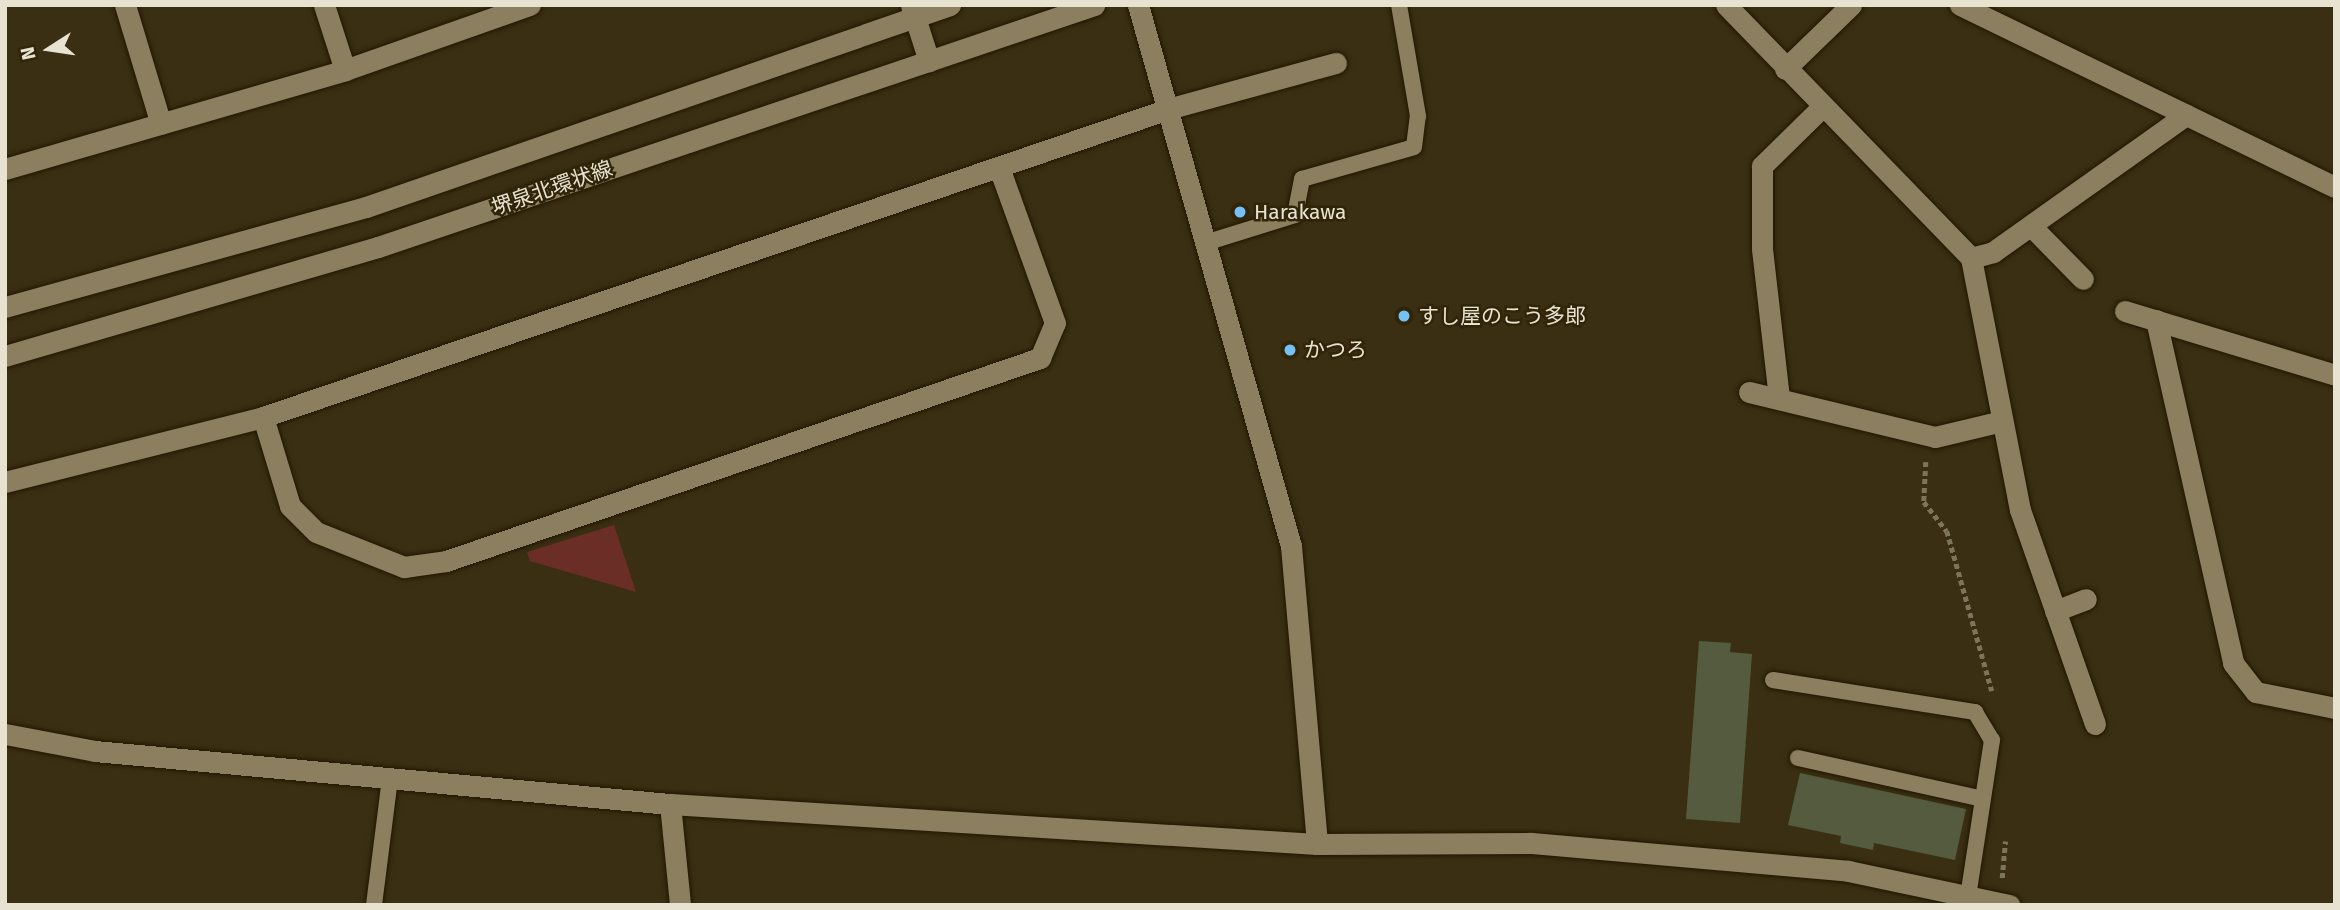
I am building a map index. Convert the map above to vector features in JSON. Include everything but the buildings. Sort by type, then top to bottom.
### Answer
[{"type":"street","points":[[125,5],[161,124]]},
{"type":"street","points":[[324,5],[345,70]]},
{"type":"street","name":"堺泉北環状線","points":[[5,307],[366,207],[913,11],[950,5]]},
{"type":"street","name":"堺泉北環状線","points":[[5,356],[378,247],[1094,5]]},
{"type":"street","points":[[1138,5],[1171,108],[1205,243],[1292,546],[1317,844]]},
{"type":"street","points":[[1726,5],[1785,69],[1971,258],[2020,510],[2095,724]]},
{"type":"street","points":[[1785,69],[1851,5]]},
{"type":"street","points":[[1961,5],[2186,116],[2332,179]]},
{"type":"street","points":[[5,169],[345,70],[522,7]]},
{"type":"street","points":[[913,11],[929,61]]},
{"type":"street","points":[[5,482],[263,417],[1000,170],[1171,108],[1336,63]]},
{"type":"street","points":[[1779,398],[1762,248],[1762,166],[1822,107]]},
{"type":"street","points":[[1971,258],[2031,226],[2186,116]]},
{"type":"street","points":[[263,417],[290,506],[316,532],[404,567],[446,561],[1040,358],[1055,323],[1000,170]]},
{"type":"street","points":[[2031,226],[2083,279]]},
{"type":"street","points":[[2125,311],[2335,374]]},
{"type":"street","points":[[2156,320],[2233,663],[2256,692],[2335,708]]},
{"type":"street","points":[[1749,392],[1927,434],[2002,421]]},
{"type":"street","points":[[2055,611],[2086,599]]},
{"type":"street","points":[[5,734],[95,751],[670,804],[1317,844],[1531,844],[1848,871],[2005,904]]},
{"type":"street","points":[[670,804],[680,905]]},
{"type":"lane","points":[[1205,243],[1294,215],[1302,179],[1414,147],[1418,116],[1399,5]]},
{"type":"lane","points":[[1773,680],[1975,712],[1992,740],[1968,896]]},
{"type":"lane","points":[[1798,758],[1983,799]]},
{"type":"lane","points":[[374,905],[390,778]]},
{"type":"path","points":[[1927,434],[1924,502],[1947,531],[1984,678],[1996,699]]},
{"type":"path","points":[[2005,837],[2005,904]]},
{"type":"shaded area","points":[[614,525],[636,592],[530,561],[527,552]]},
{"type":"place","name":"Harakawa","points":[[1240,212]]},
{"type":"place","name":"すし屋のこう多郎","points":[[1404,316]]},
{"type":"place","name":"かつろ","points":[[1290,350]]}]
